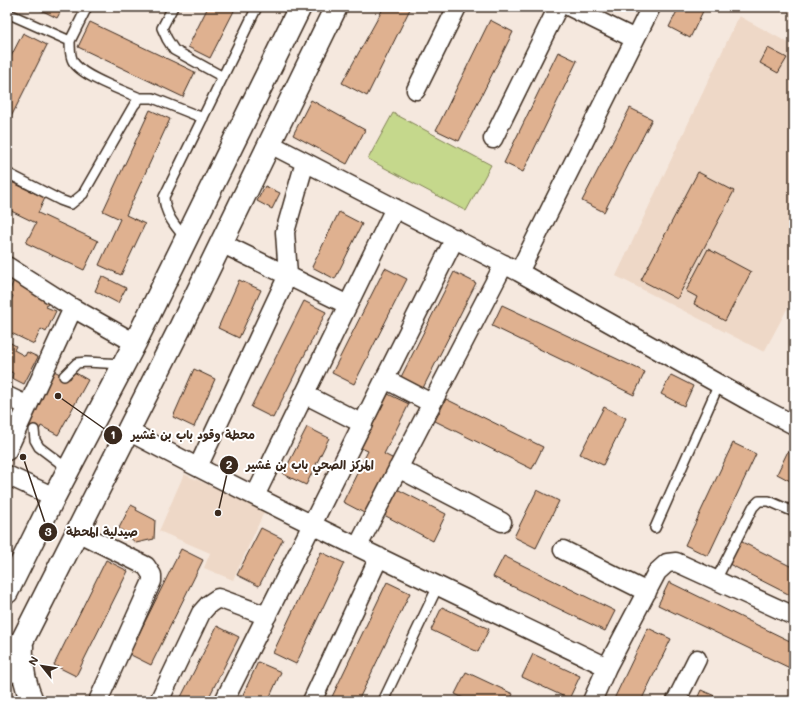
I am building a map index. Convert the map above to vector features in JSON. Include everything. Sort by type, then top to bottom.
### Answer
[{"type":"highway","points":[[7,592],[68,469],[135,343],[300,7]]},
{"type":"highway","points":[[7,673],[177,335],[336,7]]},
{"type":"highway","points":[[22,641],[22,664],[26,687],[32,701]]},
{"type":"street","points":[[416,90],[457,7]]},
{"type":"street","points":[[493,139],[558,7]]},
{"type":"street","points":[[570,7],[635,39]]},
{"type":"street","points":[[358,546],[431,403],[512,268],[651,7]]},
{"type":"street","points":[[270,144],[512,268],[794,425]]},
{"type":"street","points":[[198,468],[288,275],[285,232],[305,162]]},
{"type":"street","points":[[255,496],[395,208]]},
{"type":"street","points":[[224,701],[455,238]]},
{"type":"street","points":[[221,243],[348,305]]},
{"type":"street","points":[[7,266],[73,308],[135,343]]},
{"type":"street","points":[[7,451],[73,308]]},
{"type":"street","points":[[385,379],[431,403]]},
{"type":"street","points":[[304,394],[363,424]]},
{"type":"street","points":[[7,396],[28,406]]},
{"type":"street","points":[[128,431],[198,468],[607,667]]},
{"type":"street","points":[[398,468],[502,522]]},
{"type":"street","points":[[7,475],[54,497]]},
{"type":"street","points":[[77,532],[146,566],[152,575],[152,581],[98,701]]},
{"type":"street","points":[[563,550],[647,592]]},
{"type":"street","points":[[312,701],[379,557]]},
{"type":"street","points":[[592,701],[607,667],[657,572],[667,563],[676,562],[794,616]]},
{"type":"street","points":[[159,701],[201,613],[209,604],[218,598],[267,616]]},
{"type":"street","points":[[676,701],[697,659]]},
{"type":"lane","points":[[87,7],[70,40],[72,60],[80,70],[92,77],[140,98],[153,98],[203,118]]},
{"type":"lane","points":[[172,7],[162,28],[174,50],[223,77]]},
{"type":"lane","points":[[186,239],[170,219],[164,206],[164,197],[257,7]]},
{"type":"lane","points":[[7,13],[70,40]]},
{"type":"lane","points":[[7,173],[71,204],[83,194],[134,105],[140,98]]},
{"type":"lane","points":[[64,376],[77,363],[123,364]]},
{"type":"lane","points":[[655,528],[719,384]]},
{"type":"lane","points":[[34,430],[35,440],[39,447],[68,469]]},
{"type":"lane","points":[[716,580],[753,507],[759,501],[769,501],[794,512]]},
{"type":"lane","points":[[383,701],[438,586]]},
{"type":"shaded area","points":[[739,16],[794,46],[794,296],[764,352],[616,276]]},
{"type":"shaded area","points":[[184,474],[265,510],[233,580],[204,568],[210,553],[159,531]]},
{"type":"green space","points":[[393,113],[491,165],[466,211],[368,159]]},
{"type":"building","points":[[35,7],[63,7],[57,18]]},
{"type":"building","points":[[208,7],[236,7],[210,58],[188,47]]},
{"type":"building","points":[[384,7],[411,7],[367,96],[342,83]]},
{"type":"building","points":[[679,7],[705,7],[690,38],[669,27]]},
{"type":"building","points":[[490,20],[513,32],[459,141],[436,130]]},
{"type":"building","points":[[90,22],[195,72],[183,97],[78,47]]},
{"type":"building","points":[[23,33],[47,45],[7,125],[7,64]]},
{"type":"building","points":[[768,48],[787,58],[778,73],[760,63]]},
{"type":"building","points":[[558,52],[577,61],[523,172],[504,163]]},
{"type":"building","points":[[311,100],[365,130],[347,164],[293,135]]},
{"type":"building","points":[[630,108],[652,119],[604,212],[582,201]]},
{"type":"building","points":[[150,110],[170,119],[126,215],[145,224],[121,275],[99,265],[120,219],[103,211]]},
{"type":"building","points":[[698,172],[734,191],[677,299],[641,280]]},
{"type":"building","points":[[7,180],[45,198],[38,213],[98,241],[84,270],[26,243],[36,223],[7,209]]},
{"type":"building","points":[[265,186],[280,193],[272,209],[257,201]]},
{"type":"building","points":[[339,212],[362,224],[335,279],[312,267]]},
{"type":"building","points":[[708,249],[751,272],[725,321],[694,304],[697,297],[686,291]]},
{"type":"building","points":[[385,268],[407,279],[354,384],[332,373]]},
{"type":"building","points":[[454,272],[476,283],[423,388],[401,377]]},
{"type":"building","points":[[102,276],[126,288],[118,303],[95,291]]},
{"type":"building","points":[[14,280],[51,297],[46,307],[56,311],[46,332],[41,329],[34,344],[7,331],[7,309],[13,296],[9,292]]},
{"type":"building","points":[[239,280],[261,290],[239,338],[218,328]]},
{"type":"building","points":[[304,301],[326,312],[273,418],[251,407]]},
{"type":"building","points":[[502,305],[645,372],[634,395],[492,326]]},
{"type":"building","points":[[9,342],[16,346],[14,350],[25,356],[27,352],[38,357],[24,384],[12,378],[13,373],[7,370],[7,345]]},
{"type":"building","points":[[194,369],[215,379],[194,427],[173,417]]},
{"type":"building","points":[[54,371],[70,379],[74,372],[88,380],[58,435],[41,426],[38,433],[24,425]]},
{"type":"building","points":[[671,375],[693,386],[684,406],[661,394]]},
{"type":"building","points":[[388,394],[409,404],[384,454],[394,459],[366,514],[343,502],[368,451],[361,448]]},
{"type":"building","points":[[446,399],[543,447],[532,469],[435,421]]},
{"type":"building","points":[[604,407],[626,418],[603,465],[580,454]]},
{"type":"building","points":[[307,427],[329,438],[306,485],[283,474]]},
{"type":"building","points":[[733,443],[756,454],[708,556],[685,545]]},
{"type":"building","points":[[788,451],[794,454],[794,483],[777,474]]},
{"type":"building","points":[[397,489],[446,514],[433,541],[384,515]]},
{"type":"building","points":[[537,490],[559,501],[536,548],[514,537]]},
{"type":"building","points":[[131,505],[137,508],[136,510],[155,520],[154,539],[136,543],[119,528]]},
{"type":"building","points":[[261,528],[283,539],[259,586],[237,575]]},
{"type":"building","points":[[740,541],[794,568],[794,597],[729,564]]},
{"type":"building","points":[[181,549],[203,560],[151,665],[129,654]]},
{"type":"building","points":[[321,552],[344,563],[296,664],[273,653]]},
{"type":"building","points":[[504,556],[615,611],[605,631],[493,577]]},
{"type":"building","points":[[106,560],[128,571],[76,676],[54,665]]},
{"type":"building","points":[[387,582],[410,593],[358,701],[330,701]]},
{"type":"building","points":[[669,582],[794,643],[794,670],[658,605]]},
{"type":"building","points":[[442,607],[489,629],[478,652],[431,630]]},
{"type":"building","points":[[217,626],[239,637],[207,701],[179,701]]},
{"type":"building","points":[[648,628],[671,639],[641,701],[613,701]]},
{"type":"building","points":[[533,654],[580,676],[569,699],[522,677]]},
{"type":"building","points":[[258,662],[281,672],[268,701],[240,701]]},
{"type":"building","points":[[466,672],[513,694],[510,701],[469,701],[455,694]]},
{"type":"building","points":[[701,690],[724,700],[724,701],[696,701]]},
{"type":"place","name":"محطة وقود باب بن غشير","points":[[58,396]]},
{"type":"place","name":"صيدلية المحطة","points":[[23,457]]},
{"type":"place","name":"المركز الصحي باب بن غشير","points":[[218,513]]}]
